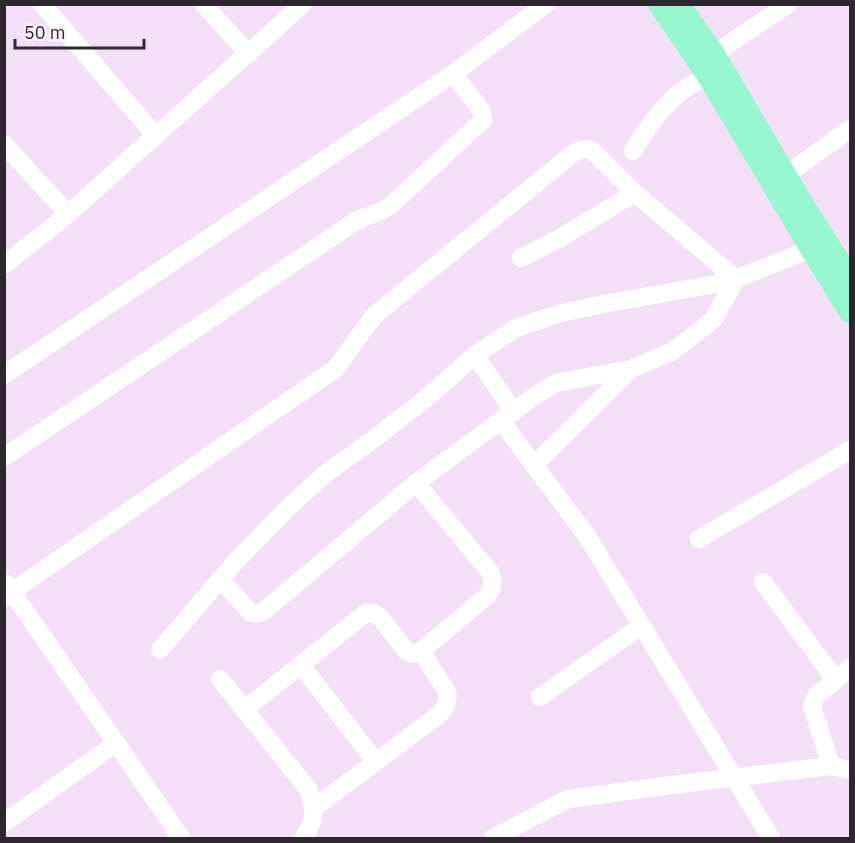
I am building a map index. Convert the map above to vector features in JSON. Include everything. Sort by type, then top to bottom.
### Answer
[{"type":"main road","points":[[659,4],[708,76],[850,312]]},
{"type":"main road","points":[[679,4],[714,54],[807,211],[850,278]]},
{"type":"street","points":[[42,4],[156,136]]},
{"type":"street","points":[[203,4],[249,54]]},
{"type":"street","points":[[4,265],[68,214],[303,4]]},
{"type":"street","points":[[4,375],[453,74],[546,4]]},
{"type":"street","points":[[714,54],[789,4]]},
{"type":"street","points":[[4,457],[356,221],[390,207],[483,120],[483,111],[453,74]]},
{"type":"street","points":[[633,151],[650,124],[666,105],[687,87],[708,76]]},
{"type":"street","points":[[786,175],[850,129]]},
{"type":"street","points":[[4,144],[68,214]]},
{"type":"street","points":[[181,838],[7,590],[335,369],[376,314],[580,149],[586,148],[593,152],[635,193],[736,279]]},
{"type":"street","points":[[521,258],[560,238],[635,193]]},
{"type":"street","points":[[160,650],[237,560],[325,474],[420,403],[475,355],[516,328],[561,313],[736,279],[811,249]]},
{"type":"street","points":[[220,579],[250,612],[254,614],[265,610],[416,483],[537,394],[556,383],[631,369],[673,351],[713,320],[736,279]]},
{"type":"street","points":[[475,355],[534,465],[587,536],[771,838]]},
{"type":"street","points":[[534,465],[631,369]]},
{"type":"street","points":[[699,539],[850,450]]},
{"type":"street","points":[[244,710],[366,613],[380,617],[407,652],[412,655],[421,651],[488,595],[493,580],[490,572],[416,483]]},
{"type":"street","points":[[763,582],[836,679]]},
{"type":"street","points":[[540,697],[641,626]]},
{"type":"street","points":[[315,808],[440,714],[446,706],[447,692],[421,651]]},
{"type":"street","points":[[301,665],[376,762]]},
{"type":"street","points":[[831,766],[812,706],[816,696],[850,668]]},
{"type":"street","points":[[220,679],[308,789],[315,808],[312,824],[304,838]]},
{"type":"street","points":[[4,823],[116,743]]},
{"type":"street","points":[[493,838],[568,799],[831,766],[850,770]]}]
